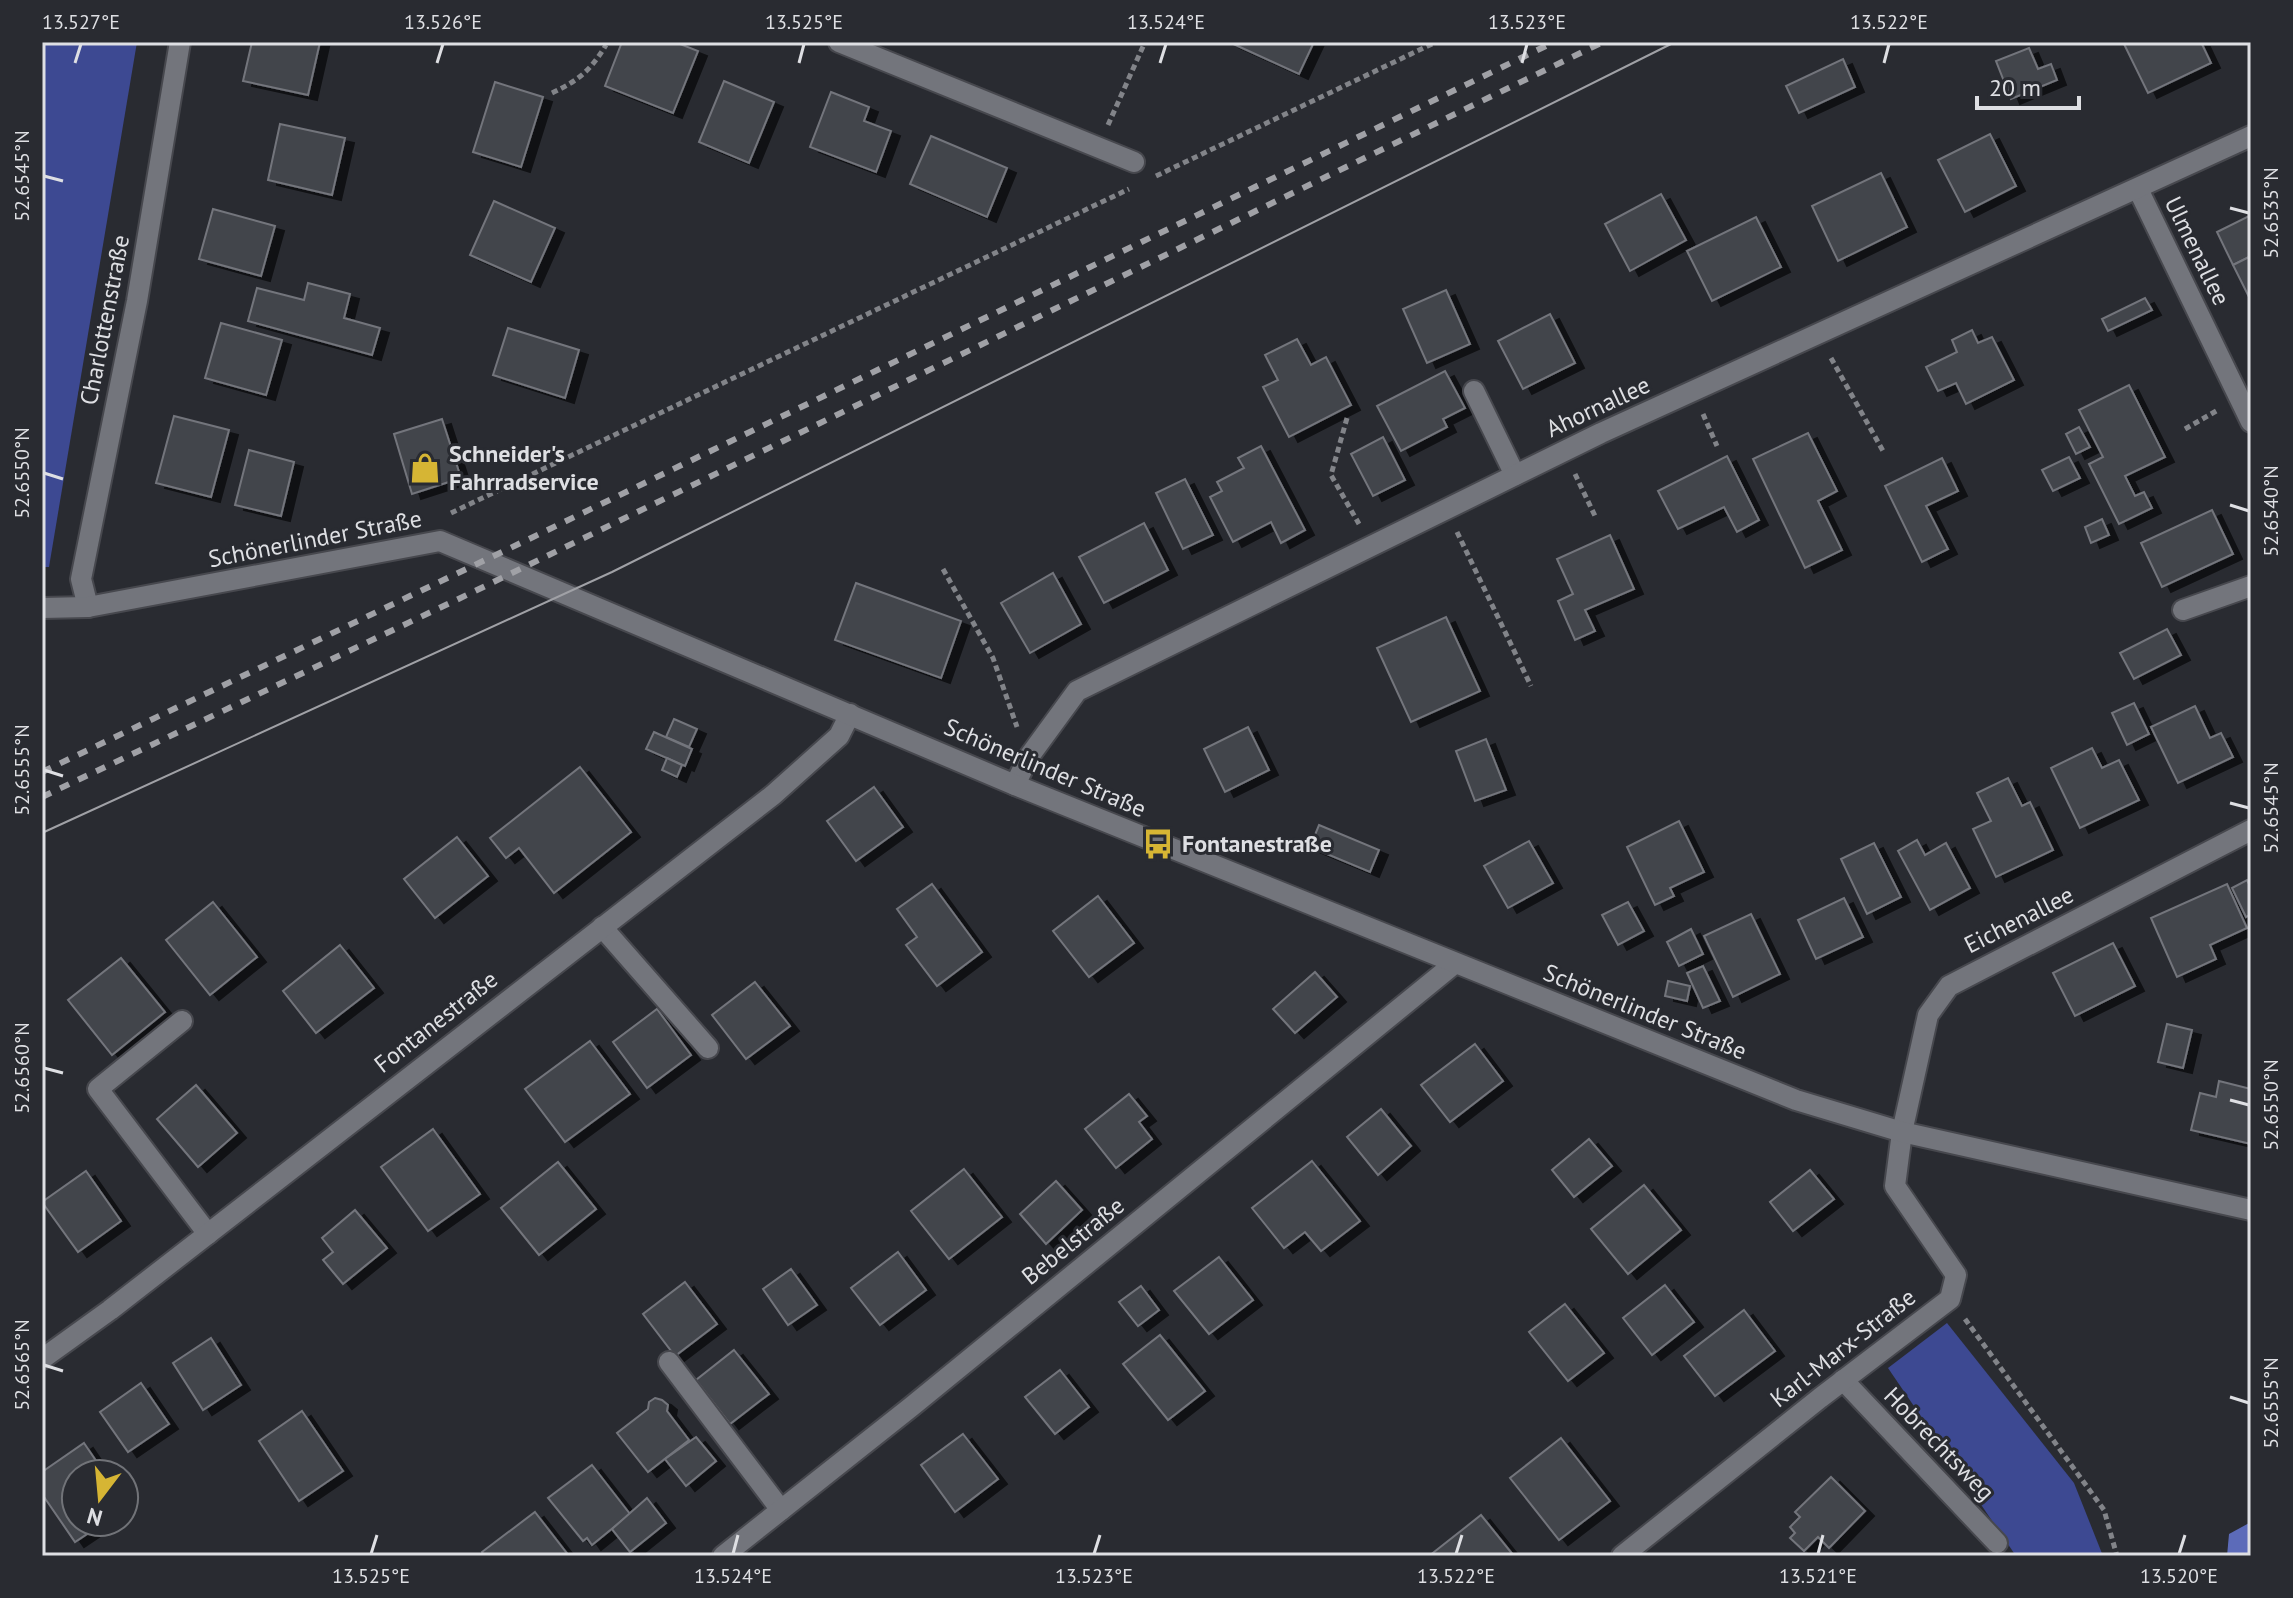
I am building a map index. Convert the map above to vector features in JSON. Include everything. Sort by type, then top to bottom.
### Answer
[{"type":"street","name":"Charlottenstraße","points":[[88,607],[81,579],[137,301],[180,42]]},
{"type":"street","points":[[839,42],[1134,162]]},
{"type":"street","name":"Ahornallee","points":[[1015,785],[1028,758],[1077,691],[1565,451],[2251,136]]},
{"type":"street","name":"Ulmenallee","points":[[2138,189],[2251,422]]},
{"type":"street","points":[[1474,391],[1515,475]]},
{"type":"street","name":"Schönerlinder Straße","points":[[42,608],[88,607],[440,541],[1015,785],[1796,1100],[1902,1132],[2251,1210]]},
{"type":"street","points":[[2183,610],[2251,586]]},
{"type":"street","name":"Fontanestraße","points":[[42,1359],[208,1234],[773,795],[839,736],[850,714]]},
{"type":"street","name":"Eichenallee","points":[[1902,1132],[1928,1015],[1949,986],[2251,830]]},
{"type":"street","points":[[602,927],[708,1048]]},
{"type":"street","name":"Bebelstraße","points":[[723,1556],[1454,964]]},
{"type":"street","points":[[182,1021],[98,1089],[208,1234]]},
{"type":"street","name":"Karl-Marx-Straße","points":[[1622,1556],[1950,1299],[1956,1275],[1895,1186],[1902,1132]]},
{"type":"street","points":[[669,1362],[781,1510]]},
{"type":"street","name":"Hobrechtsweg","points":[[1843,1380],[1997,1543]]},
{"type":"path","points":[[1098,147],[1145,42]]},
{"type":"path","points":[[1145,181],[1436,42]]},
{"type":"path","points":[[552,93],[573,83],[593,67],[606,45]]},
{"type":"path","points":[[451,513],[1131,188]]},
{"type":"path","points":[[1818,334],[1883,451]]},
{"type":"path","points":[[2185,429],[2239,397]]},
{"type":"path","points":[[1347,418],[1331,475],[1371,546]]},
{"type":"path","points":[[1565,451],[1596,518]]},
{"type":"path","points":[[1446,509],[1531,686]]},
{"type":"path","points":[[943,569],[993,658],[1028,758]]},
{"type":"path","points":[[1950,1299],[2104,1510],[2117,1556]]},
{"type":"shaded area","points":[[42,42],[137,42],[49,567],[42,567]]},
{"type":"shaded area","points":[[1947,1323],[2074,1483],[2103,1556],[2016,1556],[1888,1368]]},
{"type":"shaded area","points":[[2251,1522],[2251,1556],[2227,1556],[2229,1534]]},
{"type":"building","points":[[252,42],[320,42],[308,95],[243,81]]},
{"type":"building","points":[[622,42],[675,42],[698,51],[673,113],[605,86]]},
{"type":"building","points":[[1229,42],[1314,42],[1299,74]]},
{"type":"building","points":[[2123,42],[2201,42],[2211,63],[2148,93]]},
{"type":"building","points":[[2029,48],[2038,69],[2051,64],[2057,80],[2011,99],[1996,61]]},
{"type":"building","points":[[1843,59],[1855,87],[1799,113],[1786,86]]},
{"type":"building","points":[[724,81],[774,102],[749,163],[699,142]]},
{"type":"building","points":[[495,82],[543,97],[521,167],[473,152]]},
{"type":"building","points":[[831,92],[869,107],[864,121],[891,131],[876,172],[810,147]]},
{"type":"building","points":[[280,124],[345,138],[332,195],[268,180]]},
{"type":"building","points":[[1990,134],[2016,186],[1965,212],[1938,160]]},
{"type":"building","points":[[931,136],[1007,168],[987,217],[910,184]]},
{"type":"building","points":[[1881,173],[1907,227],[1838,261],[1812,206]]},
{"type":"building","points":[[1661,194],[1686,240],[1630,271],[1605,224]]},
{"type":"building","points":[[494,201],[555,228],[531,282],[470,255]]},
{"type":"building","points":[[213,209],[275,226],[261,276],[199,259]]},
{"type":"building","points":[[2251,215],[2251,256],[2233,265],[2217,232]]},
{"type":"building","points":[[1756,217],[1781,267],[1712,301],[1687,251]]},
{"type":"building","points":[[2251,256],[2251,297],[2249,297],[2233,265]]},
{"type":"building","points":[[308,283],[350,294],[344,318],[380,328],[372,355],[248,321],[257,288],[304,300]]},
{"type":"building","points":[[1446,290],[1470,344],[1427,363],[1403,309]]},
{"type":"building","points":[[2145,298],[2152,310],[2108,331],[2102,319]]},
{"type":"building","points":[[1550,314],[1575,363],[1523,389],[1498,341]]},
{"type":"building","points":[[221,323],[282,340],[266,395],[205,378]]},
{"type":"building","points":[[508,328],[579,350],[565,398],[493,375]]},
{"type":"building","points":[[1972,330],[1978,343],[1992,337],[2014,380],[1966,404],[1956,383],[1938,391],[1926,367],[1957,352],[1952,340]]},
{"type":"building","points":[[1297,339],[1311,365],[1326,357],[1351,405],[1289,437],[1263,387],[1278,380],[1265,355]]},
{"type":"building","points":[[1445,371],[1465,408],[1443,419],[1447,427],[1401,451],[1377,406]]},
{"type":"building","points":[[2129,385],[2165,457],[2125,476],[2135,496],[2144,492],[2152,508],[2119,524],[2089,464],[2103,457],[2079,410]]},
{"type":"building","points":[[174,416],[229,430],[211,497],[156,483]]},
{"type":"building","points":[[442,419],[461,478],[412,494],[394,434]]},
{"type":"building","points":[[2079,427],[2090,447],[2076,454],[2066,434]]},
{"type":"building","points":[[1808,433],[1837,491],[1818,501],[1842,550],[1805,568],[1753,459]]},
{"type":"building","points":[[1383,437],[1405,480],[1373,496],[1351,454]]},
{"type":"building","points":[[1261,446],[1305,530],[1281,543],[1271,522],[1233,542],[1210,497],[1222,491],[1217,482],[1244,468],[1238,458]]},
{"type":"building","points":[[249,450],[294,462],[281,516],[235,505]]},
{"type":"building","points":[[1727,456],[1759,520],[1737,532],[1724,507],[1678,529],[1658,491]]},
{"type":"building","points":[[2069,457],[2080,478],[2053,491],[2042,470]]},
{"type":"building","points":[[1942,458],[1958,491],[1926,506],[1948,549],[1922,562],[1885,486]]},
{"type":"building","points":[[1185,479],[1213,535],[1183,549],[1156,493]]},
{"type":"building","points":[[2212,510],[2233,554],[2162,587],[2141,543]]},
{"type":"building","points":[[2102,519],[2109,535],[2091,543],[2085,527]]},
{"type":"building","points":[[1144,523],[1168,570],[1104,603],[1079,557]]},
{"type":"building","points":[[1610,535],[1634,589],[1585,610],[1595,631],[1575,640],[1558,601],[1573,594],[1557,559]]},
{"type":"building","points":[[1053,573],[1081,624],[1030,653],[1001,603]]},
{"type":"building","points":[[856,583],[961,621],[941,678],[835,640]]},
{"type":"building","points":[[1446,617],[1480,691],[1411,722],[1377,648]]},
{"type":"building","points":[[2167,629],[2181,655],[2134,679],[2120,653]]},
{"type":"building","points":[[2134,703],[2149,734],[2127,745],[2112,713]]},
{"type":"building","points":[[2195,706],[2210,738],[2221,733],[2233,757],[2178,783],[2151,727]]},
{"type":"building","points":[[674,719],[697,729],[689,747],[666,737]]},
{"type":"building","points":[[1248,727],[1269,770],[1225,792],[1204,749]]},
{"type":"building","points":[[654,732],[692,749],[685,766],[646,749]]},
{"type":"building","points":[[1486,739],[1506,790],[1475,801],[1456,751]]},
{"type":"building","points":[[2092,748],[2102,768],[2119,760],[2139,800],[2080,828],[2051,768]]},
{"type":"building","points":[[667,758],[682,765],[677,777],[662,770]]},
{"type":"building","points":[[580,767],[631,832],[554,893],[519,848],[506,858],[490,838]]},
{"type":"building","points":[[2008,778],[2022,806],[2030,802],[2053,850],[1996,877],[1973,829],[1991,821],[1977,793]]},
{"type":"building","points":[[874,787],[903,827],[856,861],[827,821]]},
{"type":"building","points":[[1679,821],[1704,872],[1670,888],[1674,896],[1655,905],[1627,847]]},
{"type":"building","points":[[1319,825],[1379,850],[1370,872],[1310,847]]},
{"type":"building","points":[[457,837],[488,876],[435,918],[404,879]]},
{"type":"building","points":[[1917,840],[1925,855],[1946,843],[1970,888],[1930,910],[1898,851]]},
{"type":"building","points":[[1529,841],[1553,883],[1508,908],[1484,866]]},
{"type":"building","points":[[1874,843],[1901,897],[1867,914],[1841,859]]},
{"type":"building","points":[[2247,880],[2251,888],[2251,914],[2246,917],[2232,888]]},
{"type":"building","points":[[932,884],[982,952],[937,986],[906,945],[917,937],[897,909]]},
{"type":"building","points":[[2227,884],[2247,928],[2210,945],[2216,959],[2177,977],[2151,918]]},
{"type":"building","points":[[1098,896],[1134,943],[1089,977],[1053,931]]},
{"type":"building","points":[[1844,898],[1863,937],[1816,959],[1798,920]]},
{"type":"building","points":[[213,902],[257,957],[210,995],[166,940]]},
{"type":"building","points":[[1628,902],[1644,931],[1618,945],[1602,915]]},
{"type":"building","points":[[1751,914],[1780,974],[1733,997],[1704,936]]},
{"type":"building","points":[[1691,929],[1703,954],[1679,966],[1667,942]]},
{"type":"building","points":[[2113,943],[2135,986],[2075,1016],[2053,973]]},
{"type":"building","points":[[340,945],[374,988],[316,1033],[283,991]]},
{"type":"building","points":[[121,958],[165,1012],[112,1055],[68,1000]]},
{"type":"building","points":[[1703,966],[1720,1001],[1703,1008],[1687,973]]},
{"type":"building","points":[[1315,972],[1337,997],[1295,1033],[1273,1009]]},
{"type":"building","points":[[1668,981],[1690,986],[1687,1001],[1665,996]]},
{"type":"building","points":[[755,982],[790,1026],[746,1059],[712,1015]]},
{"type":"building","points":[[657,1009],[691,1055],[647,1088],[613,1042]]},
{"type":"building","points":[[2167,1024],[2192,1030],[2183,1068],[2158,1062]]},
{"type":"building","points":[[590,1041],[630,1094],[565,1142],[525,1089]]},
{"type":"building","points":[[1475,1044],[1503,1081],[1450,1122],[1421,1085]]},
{"type":"building","points":[[2219,1081],[2251,1089],[2251,1144],[2191,1130],[2200,1093],[2216,1097]]},
{"type":"building","points":[[196,1085],[237,1133],[198,1167],[157,1119]]},
{"type":"building","points":[[1129,1094],[1147,1116],[1139,1122],[1152,1139],[1116,1168],[1085,1129]]},
{"type":"building","points":[[1381,1109],[1411,1146],[1378,1175],[1347,1137]]},
{"type":"building","points":[[433,1129],[480,1194],[428,1231],[381,1167]]},
{"type":"building","points":[[1589,1139],[1612,1166],[1574,1197],[1552,1170]]},
{"type":"building","points":[[1312,1161],[1360,1221],[1321,1251],[1305,1232],[1284,1248],[1252,1208]]},
{"type":"building","points":[[558,1162],[596,1209],[539,1255],[501,1208]]},
{"type":"building","points":[[964,1169],[1002,1217],[949,1259],[911,1211]]},
{"type":"building","points":[[1810,1170],[1834,1199],[1793,1231],[1770,1202]]},
{"type":"building","points":[[86,1171],[121,1221],[78,1252],[42,1202]]},
{"type":"building","points":[[1056,1181],[1082,1210],[1046,1244],[1020,1214]]},
{"type":"building","points":[[1644,1185],[1681,1230],[1628,1274],[1591,1229]]},
{"type":"building","points":[[355,1210],[387,1248],[343,1284],[323,1260],[333,1252],[322,1238]]},
{"type":"building","points":[[898,1252],[926,1290],[880,1325],[851,1288]]},
{"type":"building","points":[[1219,1257],[1253,1300],[1209,1334],[1174,1291]]},
{"type":"building","points":[[791,1269],[817,1305],[788,1325],[763,1289]]},
{"type":"building","points":[[685,1282],[717,1324],[675,1356],[643,1314]]},
{"type":"building","points":[[1665,1285],[1694,1322],[1652,1355],[1623,1318]]},
{"type":"building","points":[[1141,1286],[1159,1310],[1138,1326],[1119,1302]]},
{"type":"building","points":[[1565,1304],[1604,1353],[1568,1381],[1529,1332]]},
{"type":"building","points":[[1744,1310],[1775,1351],[1715,1396],[1684,1356]]},
{"type":"building","points":[[1160,1335],[1205,1391],[1168,1420],[1123,1364]]},
{"type":"building","points":[[211,1338],[241,1385],[203,1410],[173,1363]]},
{"type":"building","points":[[734,1350],[769,1394],[730,1424],[696,1380]]},
{"type":"building","points":[[1060,1370],[1089,1407],[1055,1434],[1025,1397]]},
{"type":"building","points":[[141,1383],[169,1424],[128,1452],[100,1412]]},
{"type":"building","points":[[655,1398],[668,1405],[667,1411],[689,1440],[648,1472],[617,1433],[648,1409],[649,1402]]},
{"type":"building","points":[[302,1411],[343,1471],[299,1501],[259,1441]]},
{"type":"building","points":[[963,1434],[998,1479],[955,1512],[921,1465]]},
{"type":"building","points":[[696,1437],[716,1461],[686,1486],[665,1459]]},
{"type":"building","points":[[1561,1438],[1610,1501],[1559,1540],[1510,1478]]},
{"type":"building","points":[[84,1443],[94,1458],[62,1458]]},
{"type":"building","points":[[60,1460],[60,1520],[42,1494],[42,1472]]},
{"type":"building","points":[[592,1465],[630,1514],[592,1545],[587,1538],[583,1541],[548,1498]]},
{"type":"building","points":[[1831,1477],[1865,1511],[1829,1548],[1818,1537],[1804,1551],[1790,1538],[1795,1533],[1790,1527],[1800,1517],[1795,1512]]},
{"type":"building","points":[[647,1498],[666,1523],[630,1552],[612,1529]]},
{"type":"building","points":[[535,1512],[569,1556],[484,1556],[482,1552]]},
{"type":"building","points":[[1481,1515],[1514,1556],[1429,1556]]},
{"type":"tram line","points":[[42,833],[612,572],[1675,42]]},
{"type":"railway","points":[[42,772],[1554,42]]},
{"type":"railway","points":[[42,797],[473,592],[1603,42]]},
{"type":"place","name":"Schneider's Fahrradservice","points":[[425,468]]},
{"type":"place","name":"Fontanestraße","points":[[1158,844]]}]
